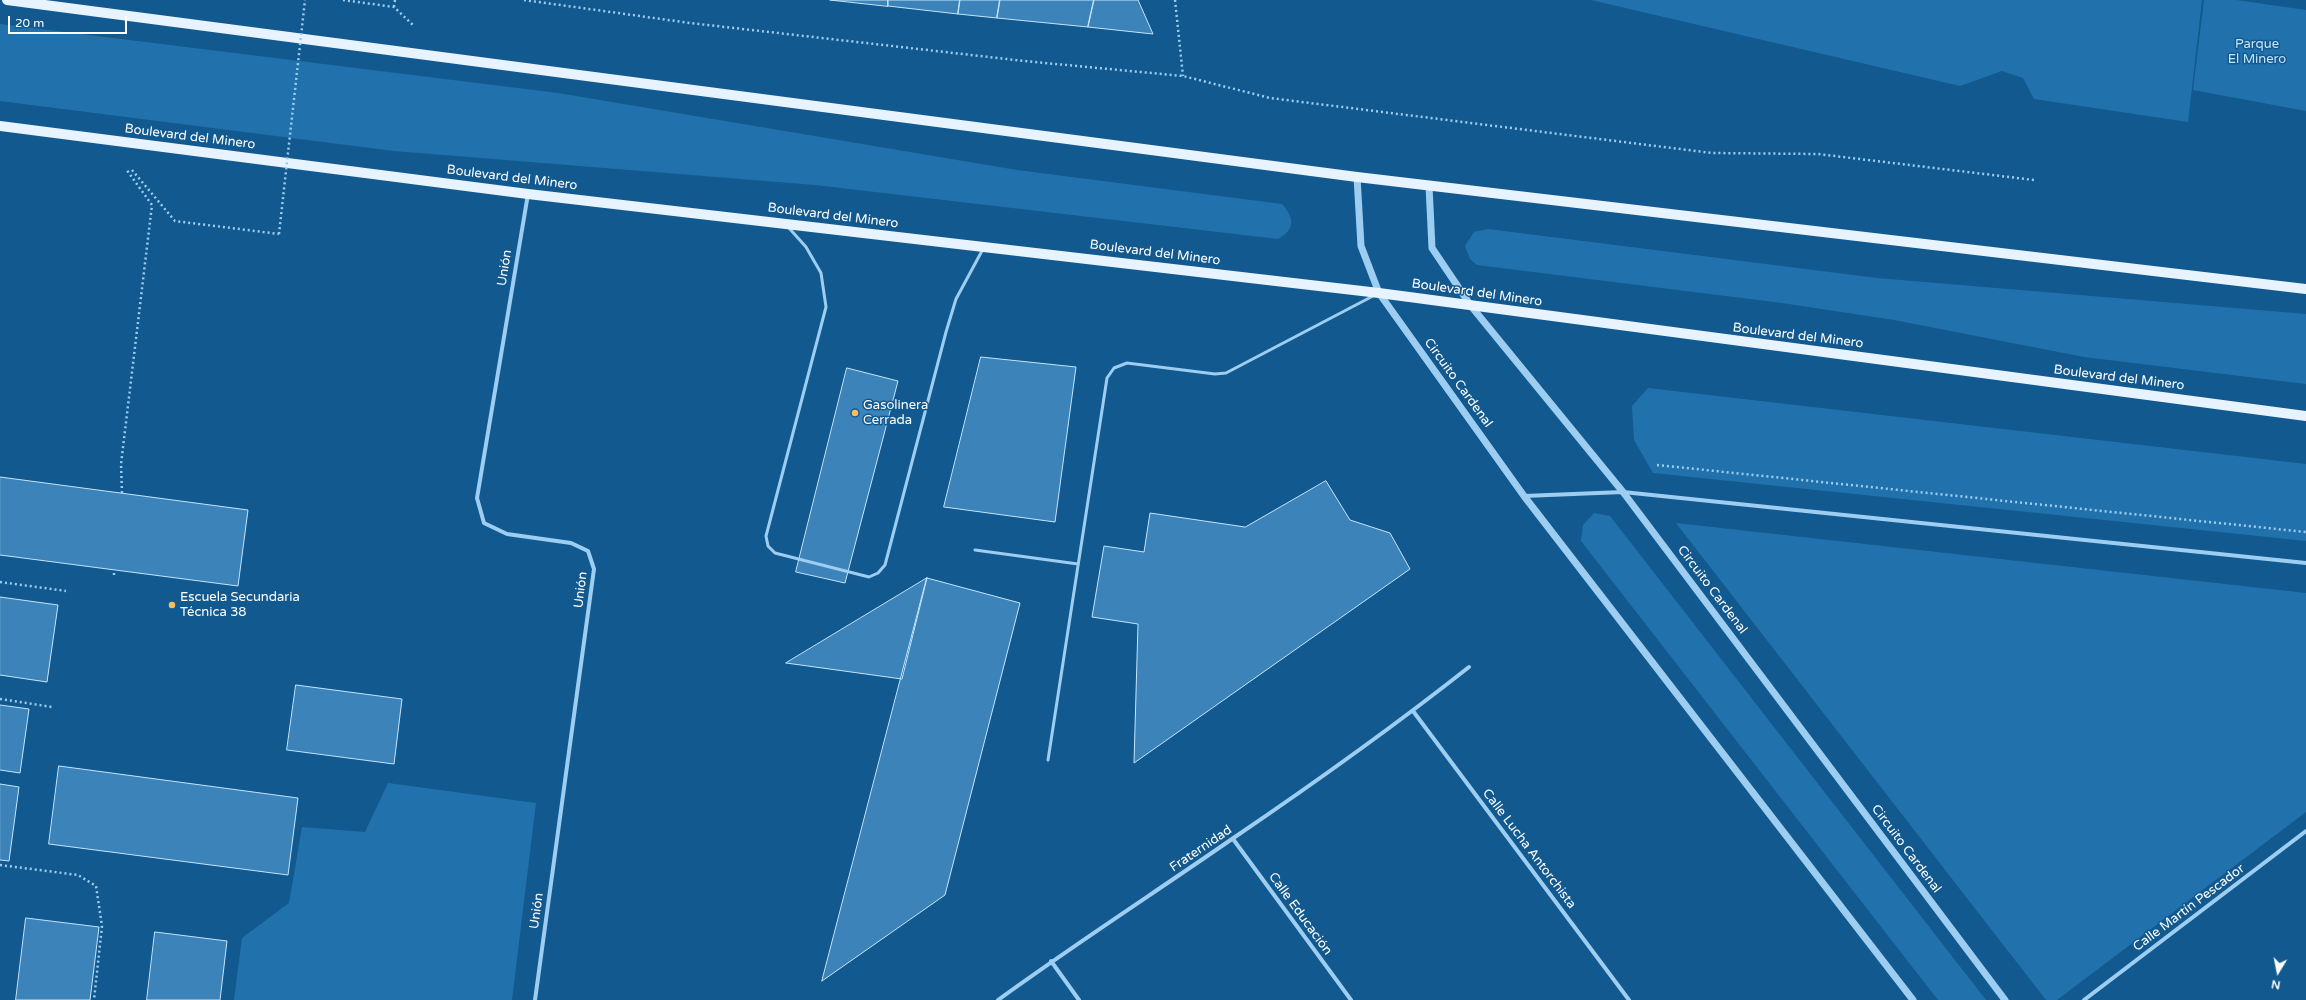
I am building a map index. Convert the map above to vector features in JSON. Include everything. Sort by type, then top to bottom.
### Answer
[{"type":"main road","points":[[7,0],[66,4],[1357,177],[2306,289]]},
{"type":"main road","name":"Boulevard del Minero","points":[[0,126],[528,194],[1379,293],[2306,416]]},
{"type":"street","name":"Circuito Cardenal","points":[[1357,177],[1361,246],[1379,293],[1524,496],[1913,1000]]},
{"type":"street","name":"Circuito Cardenal","points":[[1429,186],[1432,248],[1472,306],[1623,492],[2005,1000]]},
{"type":"street","name":"Unión","points":[[528,194],[477,498],[484,523],[507,534],[572,543],[588,552],[594,569],[535,1000]]},
{"type":"street","points":[[1524,496],[1623,492],[2306,563]]},
{"type":"street","name":"Fraternidad","points":[[998,1000],[1051,961],[1233,839],[1413,711],[1470,667]]},
{"type":"street","name":"Calle Lucha Antorchista","points":[[1413,711],[1629,1000]]},
{"type":"street","name":"Calle Martín Pescador","points":[[2084,1000],[2306,832]]},
{"type":"street","name":"Calle Educación","points":[[1233,839],[1350,1000]]},
{"type":"street","points":[[1051,961],[1079,1000]]},
{"type":"lane","points":[[785,224],[806,247],[821,274],[826,307],[766,536],[768,546],[774,553],[869,577],[878,573],[885,565],[956,299],[985,247]]},
{"type":"lane","points":[[1048,760],[1107,378],[1114,368],[1127,363],[1215,374],[1226,373],[1379,293]]},
{"type":"lane","points":[[975,550],[1078,564]]},
{"type":"path","points":[[105,139],[175,221],[279,234],[305,0]]},
{"type":"path","points":[[343,0],[394,8],[395,0]]},
{"type":"path","points":[[524,0],[541,1],[698,24],[1024,61],[1183,76],[1270,98],[1712,153],[1818,154],[2034,180]]},
{"type":"path","points":[[1175,0],[1183,76]]},
{"type":"path","points":[[105,139],[152,205],[121,464],[122,493]]},
{"type":"path","points":[[1657,465],[2306,532]]},
{"type":"path","points":[[114,570],[114,575]]},
{"type":"path","points":[[0,582],[66,591]]},
{"type":"path","points":[[0,699],[52,707]]},
{"type":"path","points":[[0,865],[78,875],[96,886],[102,926],[94,1000]]},
{"type":"green space","points":[[1591,0],[2202,0],[2188,122],[2034,99],[2023,78],[2002,71],[1960,86]]},
{"type":"green space","name":"Parque El Minero","points":[[2204,0],[2236,0],[2306,10],[2306,111],[2193,90]]},
{"type":"green space","points":[[0,24],[558,93],[1017,170],[1282,204],[1289,214],[1291,223],[1288,231],[1278,239],[815,185],[394,151],[0,101]]},
{"type":"green space","points":[[1488,229],[1877,278],[2306,314],[2306,384],[2084,357],[1894,320],[1782,303],[1477,265],[1470,259],[1465,246],[1474,232]]},
{"type":"green space","points":[[1648,388],[2306,464],[2306,541],[1653,473],[1634,440],[1632,406]]},
{"type":"green space","points":[[1594,513],[1610,516],[1986,1000],[1938,1000],[1581,541],[1583,525]]},
{"type":"green space","points":[[1676,523],[2306,593],[2306,812],[2057,1000],[2046,1000]]},
{"type":"green space","points":[[388,783],[536,803],[512,1000],[234,1000],[242,938],[289,903],[302,827],[365,832]]},
{"type":"building","points":[[830,0],[888,0],[888,6]]},
{"type":"building","points":[[888,0],[960,0],[958,14],[888,6]]},
{"type":"building","points":[[960,0],[1000,0],[997,18],[958,14]]},
{"type":"building","points":[[1000,0],[1094,0],[1088,27],[997,18]]},
{"type":"building","points":[[1094,0],[1138,0],[1153,34],[1088,27]]},
{"type":"building","points":[[981,357],[1076,367],[1055,522],[944,507]]},
{"type":"building","points":[[847,368],[898,381],[845,583],[796,572]]},
{"type":"building","points":[[0,477],[248,510],[238,586],[0,555]]},
{"type":"building","points":[[1326,481],[1350,520],[1390,533],[1410,569],[1134,763],[1138,624],[1092,617],[1104,546],[1144,552],[1150,513],[1245,527]]},
{"type":"building","points":[[927,578],[1020,603],[945,895],[822,981]]},
{"type":"building","points":[[927,578],[902,679],[786,663]]},
{"type":"building","points":[[0,597],[58,605],[47,682],[0,675]]},
{"type":"building","points":[[296,685],[402,699],[394,764],[287,750]]},
{"type":"building","points":[[0,705],[29,709],[20,773],[0,770]]},
{"type":"building","points":[[59,766],[298,798],[288,875],[49,844]]},
{"type":"building","points":[[0,784],[19,787],[9,861],[0,860]]},
{"type":"building","points":[[26,918],[99,927],[90,1000],[16,1000]]},
{"type":"building","points":[[155,932],[227,941],[220,1000],[147,1000]]},
{"type":"place","name":"Gasolinera Cerrada","points":[[855,413]]},
{"type":"place","name":"Escuela Secundaria Técnica 38","points":[[172,605]]}]
